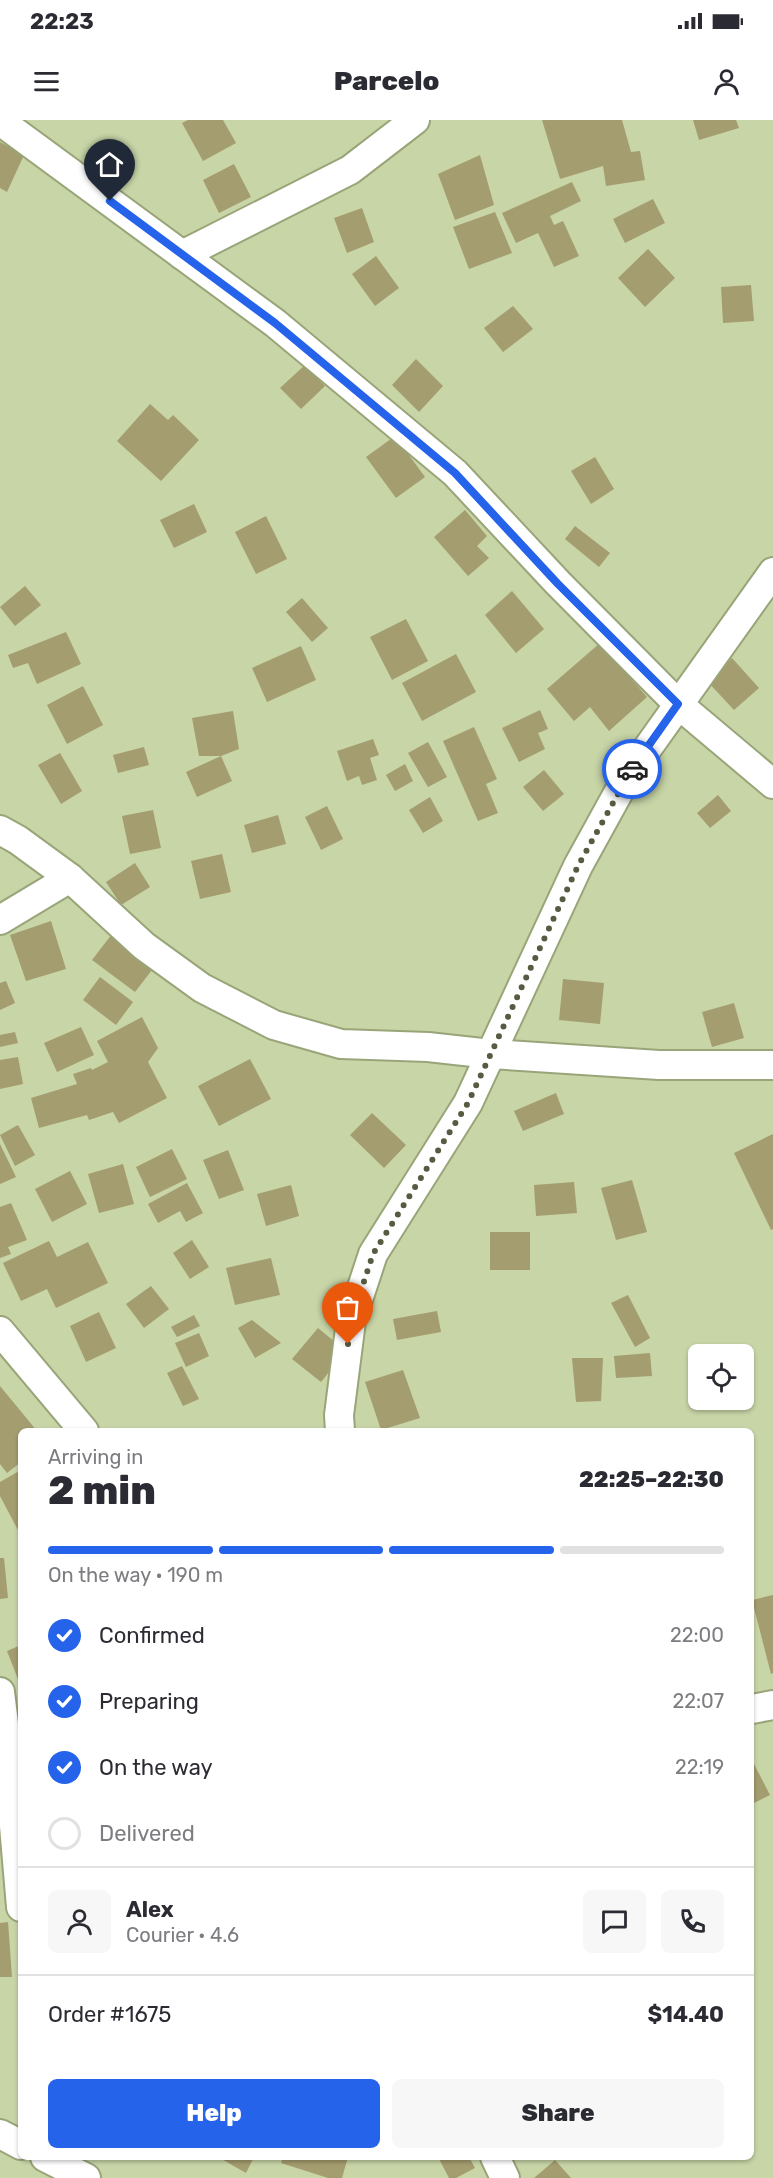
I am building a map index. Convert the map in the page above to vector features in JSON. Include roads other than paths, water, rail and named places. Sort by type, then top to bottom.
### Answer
[{"type":"street","points":[[182,255],[350,170],[415,120]]},
{"type":"street","points":[[0,121],[275,323],[455,473],[558,584],[678,704],[773,784]]},
{"type":"street","points":[[340,1428],[339,1415],[351,1321],[373,1254],[468,1103],[578,866],[627,777],[773,572]]},
{"type":"street","points":[[0,830],[18,840],[70,878],[144,946],[202,988],[274,1025],[341,1044],[428,1047],[491,1054],[659,1065],[773,1065]]},
{"type":"street","points":[[0,920],[70,878]]},
{"type":"street","points":[[0,1331],[81,1428]]},
{"type":"street","points":[[0,1692],[18,1872]]},
{"type":"street","points":[[754,1709],[773,1705]]},
{"type":"street","points":[[0,2134],[18,2143]]},
{"type":"street","points":[[54,2160],[86,2178]]},
{"type":"street","points":[[496,2160],[505,2178]]}]
